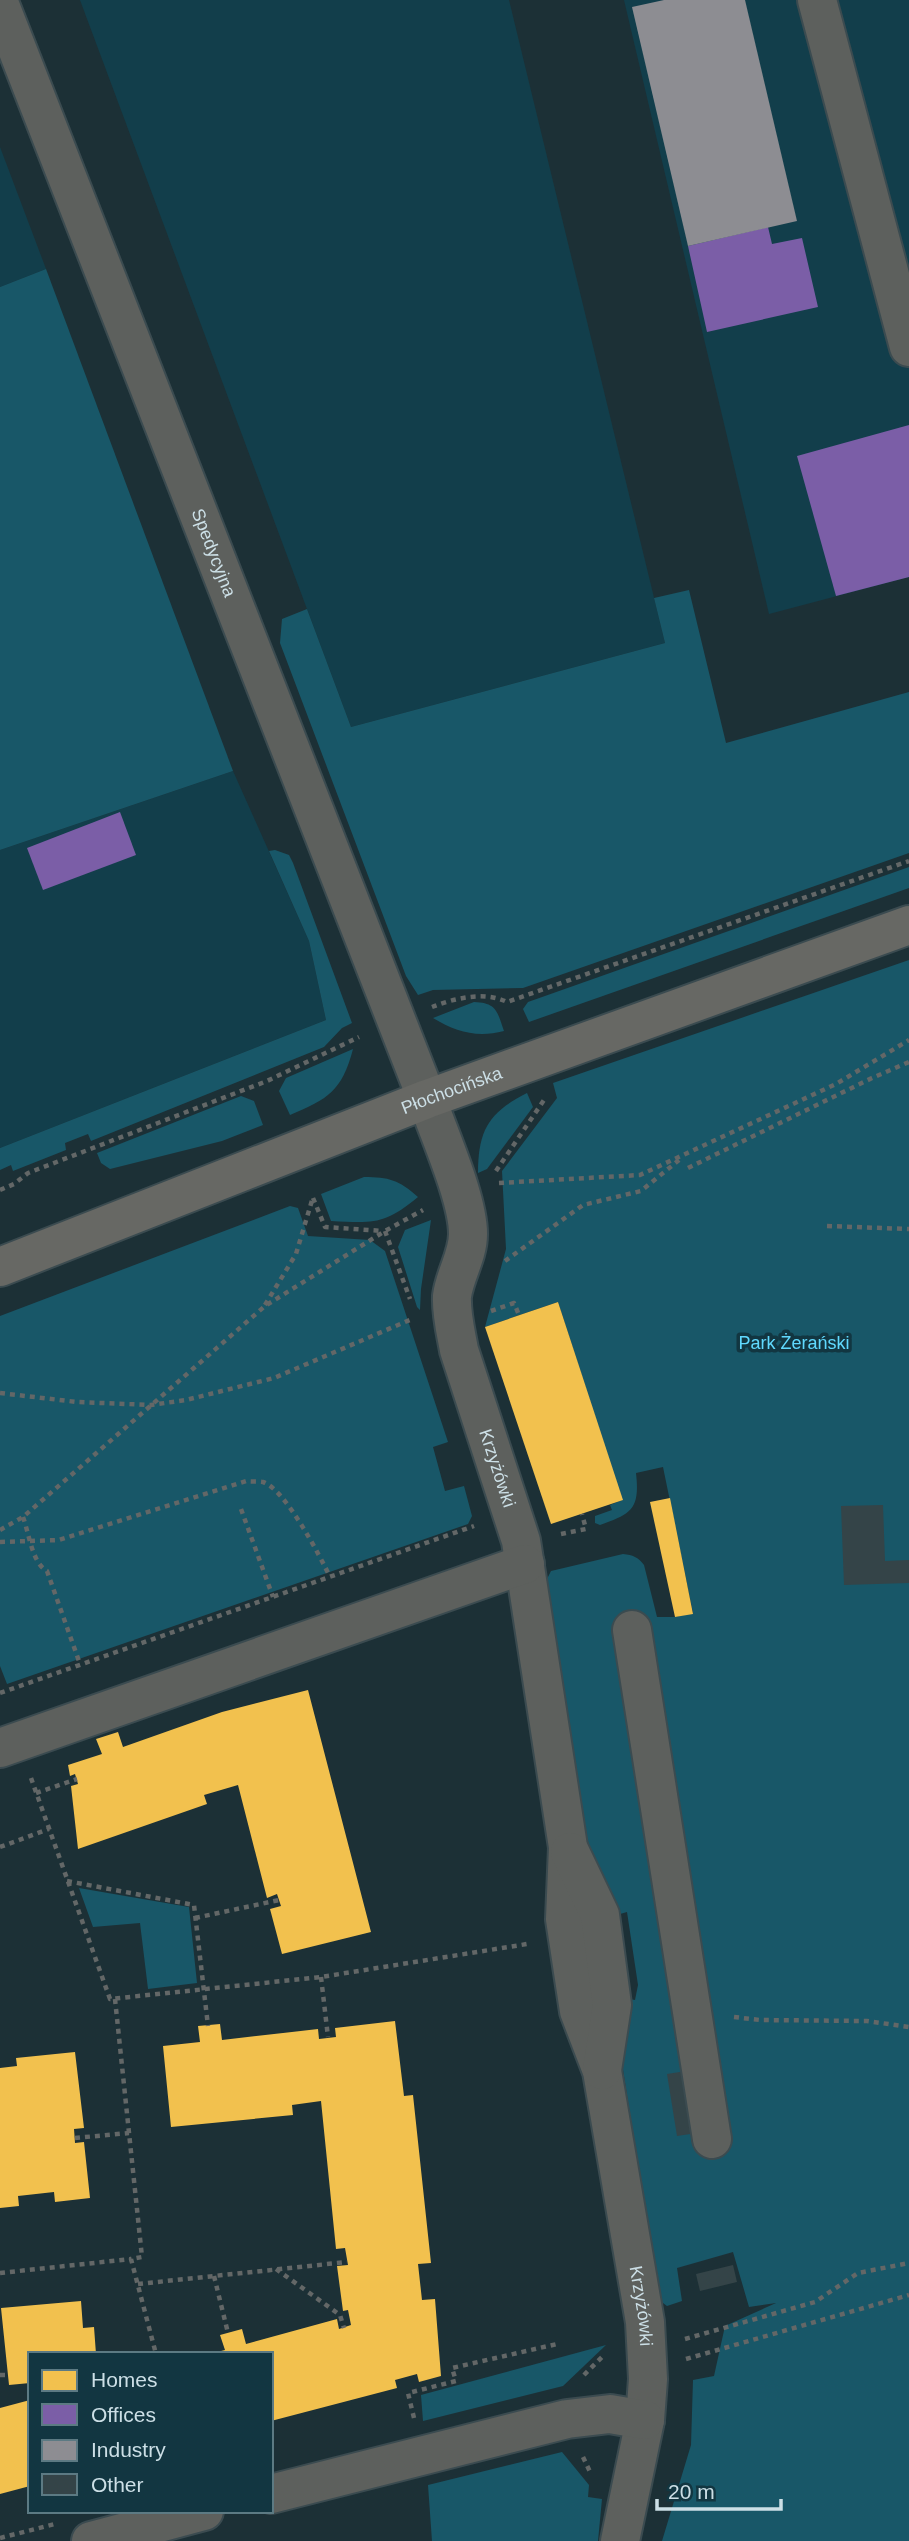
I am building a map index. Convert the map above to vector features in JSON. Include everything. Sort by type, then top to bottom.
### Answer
[{"type":"main road","name":"Płochocińska","points":[[0,1267],[427,1099],[909,925]]},
{"type":"street","points":[[817,0],[909,347]]},
{"type":"street","name":"Spedycyjna","points":[[0,5],[427,1099]]},
{"type":"street","name":"Krzyżówki","points":[[427,1099],[467,1220],[466,1254],[452,1296],[459,1350],[514,1514],[525,1564],[568,1847],[600,1915],[612,2005],[602,2071],[645,2322],[662,2355],[648,2379],[645,2420],[620,2541]]},
{"type":"street","points":[[0,1748],[525,1564]]},
{"type":"street","points":[[632,1630],[712,2139]]},
{"type":"street","points":[[273,2493],[567,2419],[610,2414],[645,2420]]},
{"type":"street","points":[[91,2541],[196,2513]]},
{"type":"path","points":[[429,1008],[457,998],[499,998],[507,1002],[909,861]]},
{"type":"path","points":[[0,1190],[15,1184],[28,1173],[267,1081],[360,1037]]},
{"type":"path","points":[[493,1183],[640,1175],[836,1084],[909,1040]]},
{"type":"path","points":[[688,1168],[909,1062]]},
{"type":"path","points":[[494,1173],[545,1100],[540,1089]]},
{"type":"path","points":[[494,1269],[583,1205],[641,1191],[685,1155]]},
{"type":"path","points":[[265,1306],[296,1254],[313,1198],[325,1227],[385,1231]]},
{"type":"path","points":[[0,1530],[23,1517],[265,1306],[427,1208]]},
{"type":"path","points":[[827,1226],[909,1229]]},
{"type":"path","points":[[490,1311],[514,1303],[519,1315]]},
{"type":"path","points":[[0,1393],[77,1402],[151,1405],[186,1400],[274,1378],[416,1318]]},
{"type":"path","points":[[0,1542],[59,1539],[246,1481],[263,1482],[276,1490],[316,1546],[330,1577]]},
{"type":"path","points":[[241,1509],[273,1597]]},
{"type":"path","points":[[23,1517],[40,1567],[47,1571],[80,1664]]},
{"type":"path","points":[[0,1693],[481,1523]]},
{"type":"path","points":[[31,1779],[110,1999],[321,1977],[530,1944]]},
{"type":"path","points":[[36,1793],[77,1779]]},
{"type":"path","points":[[0,1847],[49,1829]]},
{"type":"path","points":[[67,1881],[194,1905],[208,2026]]},
{"type":"path","points":[[195,1918],[279,1900]]},
{"type":"path","points":[[321,1977],[328,2037]]},
{"type":"path","points":[[0,2273],[142,2257],[115,1999]]},
{"type":"path","points":[[760,2020],[867,2021],[909,2027]]},
{"type":"path","points":[[75,2138],[129,2133]]},
{"type":"path","points":[[131,2259],[155,2352]]},
{"type":"path","points":[[138,2284],[347,2262]]},
{"type":"path","points":[[662,2355],[815,2302],[858,2273],[909,2263]]},
{"type":"path","points":[[276,2269],[340,2315],[344,2328]]},
{"type":"path","points":[[214,2276],[228,2333]]},
{"type":"path","points":[[662,2355],[909,2295]]},
{"type":"path","points":[[414,2419],[408,2393],[456,2381],[452,2368],[557,2344]]},
{"type":"path","points":[[0,2375],[8,2375]]},
{"type":"shaded area","points":[[80,0],[509,0],[665,643],[351,727]]},
{"type":"shaded area","points":[[624,0],[909,0],[909,577],[769,614]]},
{"type":"shaded area","points":[[0,147],[46,269],[0,287]]},
{"type":"shaded area","points":[[233,771],[309,941],[326,1020],[0,1148],[0,850]]},
{"type":"green space","points":[[46,269],[233,771],[0,850],[0,287]]},
{"type":"green space","points":[[689,590],[726,743],[909,692],[909,853],[523,988],[433,990],[418,995],[406,976],[280,643],[282,619],[307,609],[351,727],[665,643],[654,598]]},
{"type":"green space","points":[[275,850],[289,855],[293,863],[352,1023],[342,1028],[324,1047],[91,1141],[88,1134],[65,1143],[66,1150],[13,1171],[11,1165],[0,1170],[0,1148],[326,1020],[309,941],[269,851]]},
{"type":"green space","points":[[909,867],[909,888],[529,1022],[523,1009],[528,1002]]},
{"type":"green space","name":"Park Żerański","points":[[909,960],[909,2541],[662,2541],[691,2445],[693,2380],[714,2376],[725,2326],[776,2303],[749,2307],[733,2252],[677,2268],[682,2301],[667,2306],[659,2300],[618,2038],[624,1998],[635,2000],[638,1985],[627,1912],[613,1916],[588,1853],[545,1583],[551,1571],[623,1554],[630,1555],[644,1565],[657,1617],[693,1613],[663,1467],[636,1473],[637,1495],[627,1513],[600,1525],[595,1523],[595,1516],[612,1510],[610,1505],[622,1500],[558,1302],[485,1327],[506,1249],[502,1171],[557,1098],[553,1083]]},
{"type":"green space","points":[[474,1002],[492,1006],[504,1031],[476,1034],[450,1027],[433,1018]]},
{"type":"green space","points":[[353,1049],[344,1075],[332,1092],[290,1115],[279,1091],[286,1078]]},
{"type":"green space","points":[[527,1093],[533,1107],[487,1169],[478,1173],[480,1145],[488,1124],[503,1107]]},
{"type":"green space","points":[[241,1096],[254,1101],[263,1125],[222,1141],[110,1169],[101,1163],[97,1153]]},
{"type":"green space","points":[[364,1177],[393,1181],[418,1197],[396,1213],[378,1220],[331,1221],[321,1194]]},
{"type":"green space","points":[[290,1206],[298,1208],[308,1236],[370,1240],[385,1251],[448,1442],[433,1447],[445,1491],[464,1486],[472,1516],[468,1524],[7,1684],[0,1666],[0,1316]]},
{"type":"green space","points":[[431,1220],[420,1310],[398,1247],[405,1230]]},
{"type":"green space","points":[[79,1888],[189,1907],[197,1983],[148,1989],[140,1923],[93,1927]]},
{"type":"green space","points":[[606,2345],[563,2386],[423,2421],[421,2395]]},
{"type":"green space","points":[[562,2452],[589,2485],[588,2497],[602,2499],[598,2541],[432,2541],[428,2485]]},
{"type":"building: Homes","points":[[558,1302],[623,1500],[551,1524],[485,1327]]},
{"type":"building: Homes","points":[[670,1498],[693,1614],[675,1617],[650,1502]]},
{"type":"building: Homes","points":[[308,1690],[371,1932],[282,1954],[270,1909],[281,1906],[277,1894],[267,1898],[238,1785],[204,1795],[207,1804],[78,1849],[71,1786],[78,1784],[75,1774],[70,1776],[68,1765],[102,1754],[96,1739],[118,1732],[123,1747],[222,1712]]},
{"type":"building: Homes","points":[[395,2021],[404,2096],[413,2095],[431,2263],[418,2264],[422,2300],[435,2299],[441,2376],[419,2382],[417,2374],[395,2380],[397,2388],[273,2420],[273,2352],[217,2352],[225,2350],[220,2335],[242,2329],[246,2344],[337,2319],[339,2329],[351,2325],[348,2310],[343,2311],[337,2266],[348,2265],[345,2248],[336,2249],[321,2101],[292,2105],[293,2115],[171,2127],[163,2046],[200,2042],[198,2026],[220,2024],[222,2040],[318,2029],[319,2039],[336,2037],[335,2028]]},
{"type":"building: Homes","points":[[75,2052],[84,2128],[74,2129],[75,2143],[84,2142],[90,2198],[55,2202],[54,2192],[18,2196],[19,2206],[0,2208],[0,2068],[17,2066],[16,2058]]},
{"type":"building: Homes","points":[[81,2301],[83,2328],[94,2327],[96,2352],[28,2352],[28,2383],[9,2385],[1,2308]]},
{"type":"building: Homes","points":[[28,2401],[28,2487],[0,2494],[0,2408]]},
{"type":"building: Offices","points":[[768,227],[772,244],[802,238],[818,307],[707,332],[688,246]]},
{"type":"building: Offices","points":[[909,425],[909,577],[836,596],[797,456]]},
{"type":"building: Offices","points":[[120,812],[136,855],[43,890],[27,848]]},
{"type":"building: Industry","points":[[664,0],[745,0],[797,221],[688,246],[632,7]]},
{"type":"building: Other","points":[[883,1505],[885,1561],[909,1560],[909,1583],[844,1585],[841,1506]]},
{"type":"building: Other","points":[[686,2071],[697,2133],[677,2136],[667,2074]]},
{"type":"building: Other","points":[[733,2265],[737,2282],[700,2291],[696,2274]]}]
